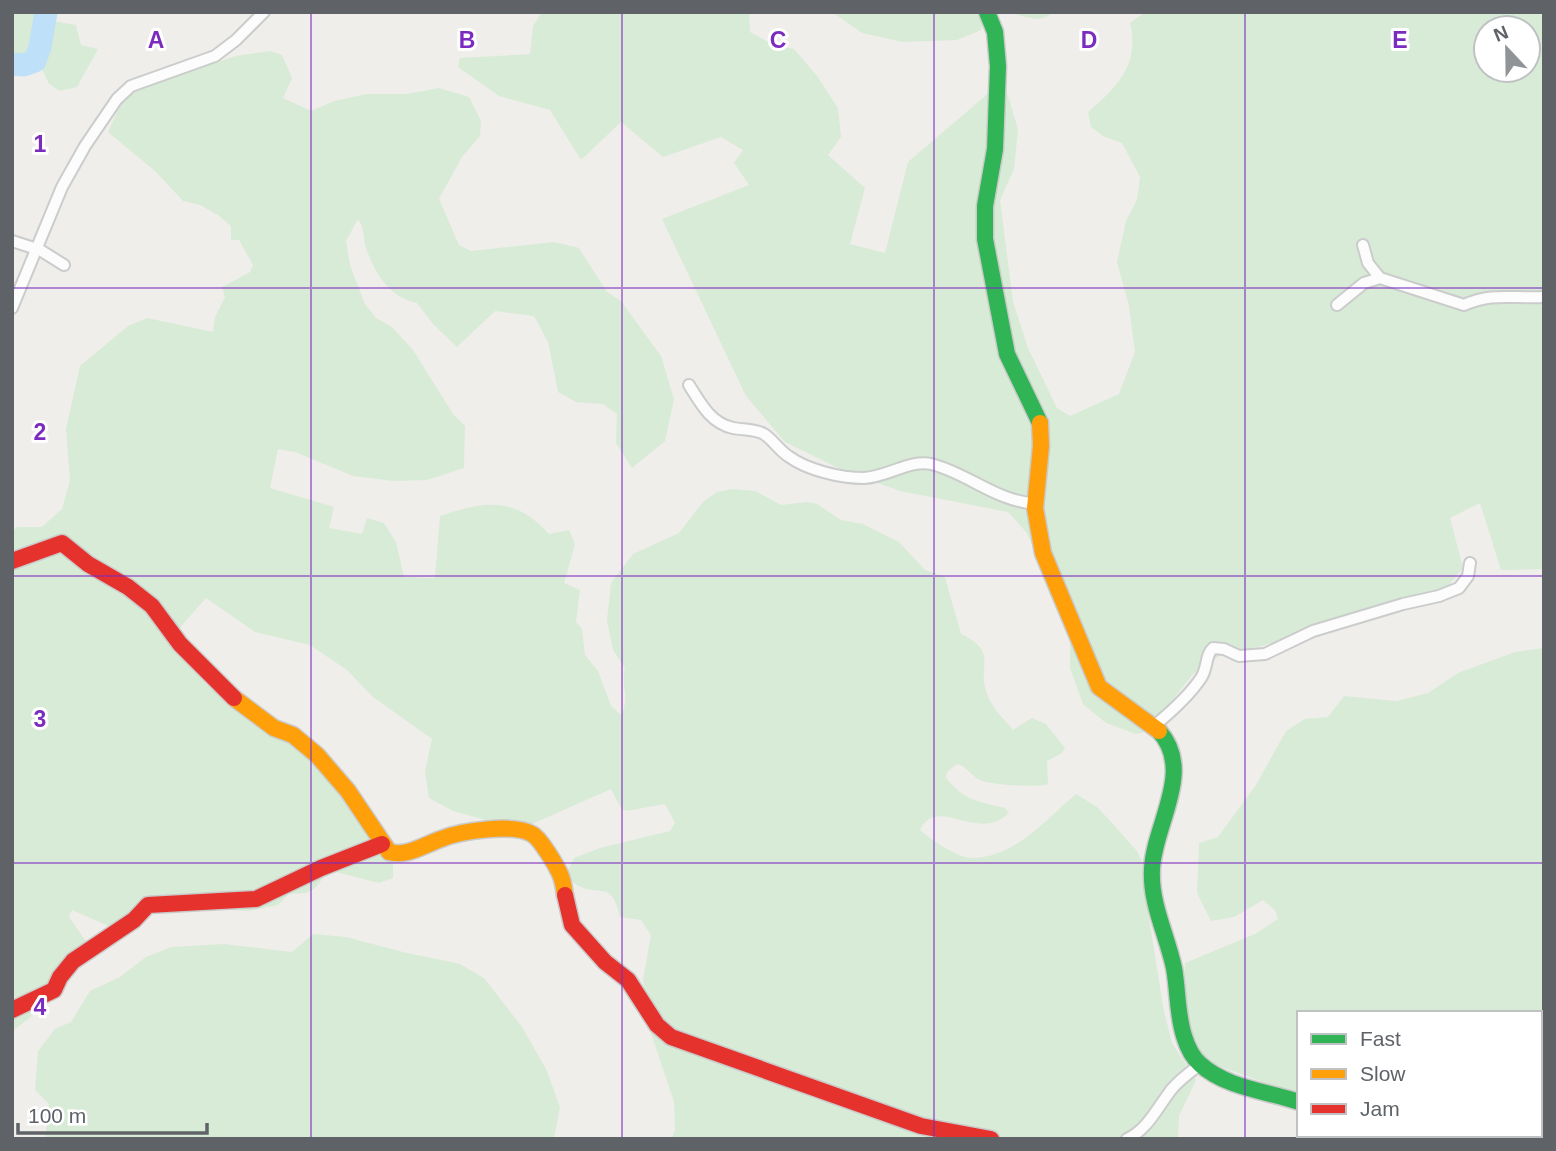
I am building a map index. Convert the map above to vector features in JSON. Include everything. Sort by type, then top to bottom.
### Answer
[{"type":"street","points":[[12,308],[62,187],[85,146],[124,92],[152,78],[215,56],[236,40],[264,12]]},
{"type":"street","points":[[987,12],[995,32],[998,66],[995,149],[985,206],[985,239],[1007,354],[1040,424],[1041,446],[1035,504],[1043,553],[1099,687],[1112,700],[1154,726],[1169,743],[1173,759],[1171,785],[1154,851],[1152,880],[1174,969],[1186,1045],[1201,1065],[1219,1076],[1297,1101]]},
{"type":"street","points":[[12,241],[35,248],[64,265]]},
{"type":"street","points":[[1363,245],[1368,263],[1380,278]]},
{"type":"street","points":[[1337,305],[1364,282],[1380,278],[1464,306],[1490,296],[1544,297]]},
{"type":"street","points":[[689,385],[713,418],[730,427],[757,431],[765,435],[796,462],[864,478],[878,477],[928,463],[1009,499],[1035,504]]},
{"type":"street","points":[[12,561],[62,543],[88,564],[128,587],[152,606],[180,644],[218,684],[247,709],[274,728],[293,735],[317,755],[348,791],[382,844],[396,854],[416,850],[442,838],[462,833],[523,830],[535,835],[561,875],[572,925],[605,962],[628,980],[657,1025],[671,1037],[921,1126],[991,1139]]},
{"type":"street","points":[[1154,726],[1179,704],[1203,676],[1208,652],[1213,648],[1224,649],[1239,656],[1265,654],[1313,631],[1459,588],[1468,576],[1469,563]]},
{"type":"street","points":[[12,1010],[54,990],[60,977],[73,961],[134,920],[148,905],[256,899],[321,868],[382,844]]},
{"type":"street","points":[[1126,1139],[1146,1125],[1185,1076],[1201,1065]]},
{"type":"green space","points":[[12,12],[52,12],[53,21],[76,25],[81,45],[98,49],[77,87],[60,91],[49,84],[41,67],[29,73],[12,73]]},
{"type":"green space","points":[[542,12],[749,12],[750,32],[774,45],[794,49],[817,76],[838,108],[841,137],[828,155],[865,188],[850,244],[885,253],[908,162],[991,91],[1005,86],[1018,129],[1014,169],[1000,200],[1013,302],[1028,348],[1057,408],[1070,416],[1119,394],[1135,352],[1129,306],[1117,262],[1126,221],[1137,200],[1140,177],[1122,143],[1103,136],[1091,127],[1088,112],[1124,74],[1132,51],[1130,23],[1145,12],[1544,12],[1544,569],[1501,570],[1480,503],[1450,518],[1463,568],[1448,586],[1262,646],[1219,656],[1193,674],[1148,731],[1136,734],[1106,723],[1083,704],[1070,668],[1070,638],[1027,533],[1008,512],[900,491],[840,469],[785,442],[746,396],[662,219],[749,185],[734,163],[743,150],[721,137],[663,157],[621,122],[581,160],[550,110],[499,96],[458,67],[460,58],[530,54],[533,26]]},
{"type":"green space","points":[[832,12],[976,12],[983,23],[981,30],[957,40],[903,42],[862,33]]},
{"type":"green space","points":[[1010,12],[1054,12],[1038,19]]},
{"type":"green space","points":[[270,51],[282,55],[292,78],[283,98],[311,111],[334,101],[367,94],[407,94],[439,88],[469,97],[481,121],[480,136],[462,157],[439,199],[459,245],[471,251],[554,242],[579,248],[607,292],[621,301],[661,356],[674,399],[665,441],[632,468],[616,443],[617,414],[603,404],[576,402],[558,392],[548,342],[534,316],[495,311],[457,347],[433,324],[417,303],[398,295],[384,282],[369,255],[358,219],[346,241],[350,265],[365,304],[376,318],[392,327],[413,350],[453,414],[465,426],[464,468],[427,480],[394,481],[353,476],[295,452],[278,449],[270,488],[334,507],[329,528],[362,534],[367,518],[384,523],[396,542],[404,577],[435,578],[440,516],[456,511],[498,505],[524,513],[549,534],[569,530],[575,544],[564,583],[580,590],[576,622],[582,629],[585,655],[598,671],[611,706],[621,715],[625,702],[625,668],[613,650],[607,620],[611,583],[633,554],[679,533],[703,502],[717,492],[732,489],[755,491],[781,505],[807,502],[817,504],[841,520],[863,524],[899,542],[925,570],[945,577],[961,634],[980,647],[983,654],[984,684],[998,713],[1013,730],[1032,718],[1046,724],[1065,748],[1062,753],[1047,761],[1048,784],[1042,785],[985,782],[957,764],[947,772],[946,778],[953,786],[972,799],[1005,808],[1009,813],[997,821],[984,824],[937,817],[927,820],[920,830],[959,855],[972,858],[988,856],[1029,835],[1076,794],[1097,807],[1137,851],[1143,863],[1163,1007],[1172,1043],[1196,1080],[1179,1116],[1178,1139],[671,1139],[675,1130],[674,1102],[650,1030],[643,980],[651,935],[641,920],[620,917],[610,894],[579,886],[566,874],[574,858],[600,848],[670,831],[675,823],[665,804],[626,811],[621,808],[611,789],[532,824],[493,822],[453,811],[429,798],[425,771],[432,739],[373,697],[347,670],[310,645],[255,632],[206,598],[169,640],[207,686],[210,684],[306,753],[341,791],[393,858],[393,878],[379,883],[336,872],[323,878],[315,888],[306,893],[289,894],[278,905],[249,911],[193,908],[151,913],[113,928],[72,910],[69,917],[87,943],[83,954],[66,980],[32,1010],[31,1017],[12,1031],[12,532],[17,527],[42,527],[62,509],[70,480],[66,429],[80,366],[128,326],[147,318],[213,332],[215,317],[225,297],[222,287],[250,272],[253,265],[239,240],[231,240],[231,226],[200,205],[183,201],[156,172],[108,132],[122,101],[138,88],[236,56]]},
{"type":"green space","points":[[1544,648],[1544,1139],[1441,1137],[1542,1137],[1542,1011],[1297,1011],[1297,1094],[1216,1065],[1196,1053],[1183,1005],[1185,963],[1255,934],[1278,919],[1275,910],[1263,900],[1234,917],[1211,921],[1197,893],[1199,843],[1218,837],[1256,785],[1286,731],[1305,719],[1328,717],[1344,696],[1396,701],[1428,693],[1458,673],[1515,652]]},
{"type":"green space","points":[[313,934],[346,937],[460,964],[484,978],[522,1027],[546,1069],[560,1107],[554,1139],[45,1139],[49,1104],[35,1090],[38,1051],[55,1029],[71,1022],[90,991],[120,977],[146,957],[171,947],[224,944],[292,952]]},
{"type":"waterway","points":[[12,64],[24,65],[35,61],[46,12]]},
{"type":"traffic: fast","points":[[987,12],[995,32],[998,66],[995,149],[985,206],[985,239],[1007,354],[1040,423]]},
{"type":"traffic: fast","points":[[1159,731],[1169,747],[1173,780],[1154,852],[1152,882],[1156,907],[1174,968],[1180,1019],[1187,1044],[1197,1061],[1222,1079],[1297,1101]]},
{"type":"traffic: slow","points":[[1040,423],[1041,446],[1035,508],[1043,553],[1099,687],[1159,731]]},
{"type":"traffic: slow","points":[[234,698],[274,728],[293,735],[317,755],[348,791],[389,852],[409,852],[450,836],[473,831],[524,831],[535,836],[548,852],[561,876],[565,895]]},
{"type":"traffic: slow","points":[[1394,1137],[1400,1139]]},
{"type":"traffic: jam","points":[[12,561],[62,543],[88,564],[128,587],[152,606],[180,644],[234,698]]},
{"type":"traffic: jam","points":[[12,1010],[54,990],[60,977],[73,961],[134,920],[148,905],[256,899],[321,868],[382,844]]},
{"type":"traffic: jam","points":[[565,895],[572,925],[605,962],[628,980],[657,1025],[671,1037],[921,1126],[991,1139]]}]
